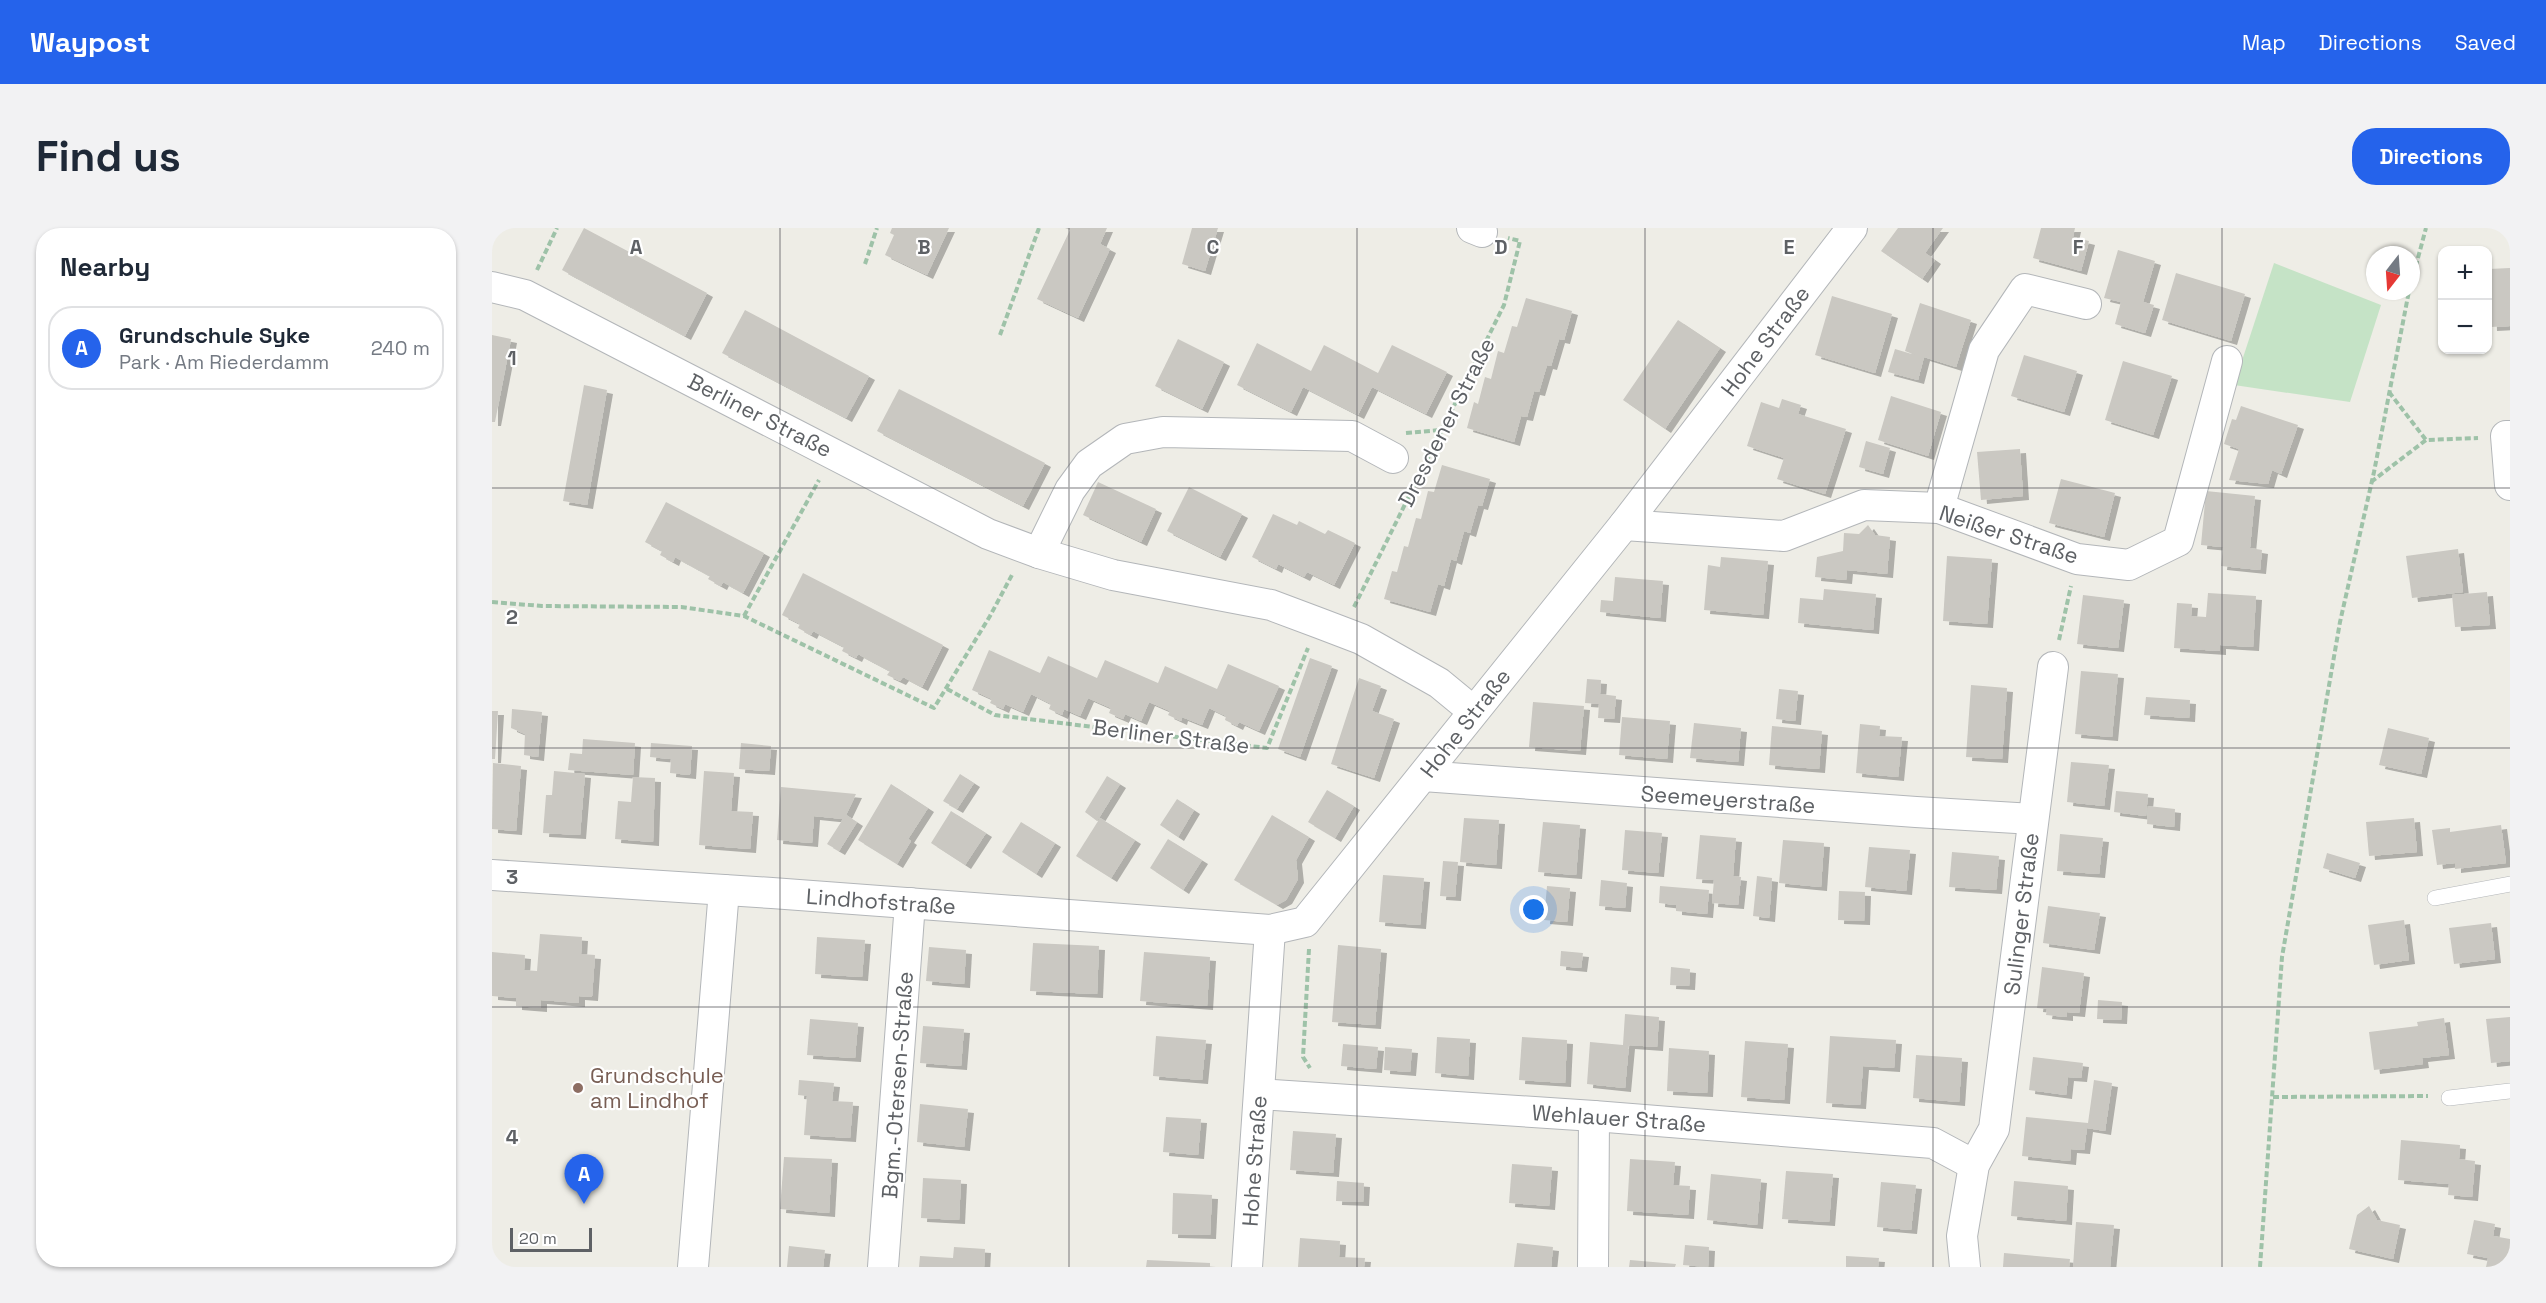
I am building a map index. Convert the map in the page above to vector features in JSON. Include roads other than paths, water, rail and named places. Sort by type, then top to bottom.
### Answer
[{"type":"street","name":"Hohe Straße","points":[[1246,1267],[1270,930],[1305,922],[1624,525],[1852,228]]},
{"type":"street","name":"Berliner Straße","points":[[492,287],[525,295],[988,534],[1032,551],[1113,575],[1271,605],[1361,639],[1439,683],[1473,711]]},
{"type":"street","points":[[1939,508],[1984,350],[2025,289],[2086,304]]},
{"type":"street","name":"Neißer Straße","points":[[1624,525],[1784,536],[1864,505],[1939,508],[2077,559],[2129,565],[2178,541],[2227,361]]},
{"type":"street","name":"Dresdener Straße","points":[[1032,551],[1089,464],[1125,439],[1163,432],[1352,436],[1393,458]]},
{"type":"street","points":[[2508,436],[2510,485]]},
{"type":"street","name":"Sulinger Straße","points":[[1965,1267],[1962,1236],[1974,1165],[1994,1129],[2053,668]]},
{"type":"street","name":"Seemeyerstraße","points":[[1423,776],[1916,813],[2033,819]]},
{"type":"street","name":"Lindhofstraße","points":[[492,875],[1270,930]]},
{"type":"street","points":[[693,1267],[724,890]]},
{"type":"street","name":"Bgm.-Otersen-Straße","points":[[883,1267],[910,903]]},
{"type":"street","name":"Wehlauer Straße","points":[[1258,1094],[1594,1116],[1933,1143],[1974,1165]]},
{"type":"street","points":[[1593,1267],[1594,1116]]},
{"type":"lane","points":[[2435,898],[2510,884]]},
{"type":"lane","points":[[2449,1098],[2510,1090]]},
{"type":"place","name":"Grundschule am Lindhof","points":[[578,1088]]},
{"type":"place","name":"Grundschule Syke","points":[[584,1204]]}]
